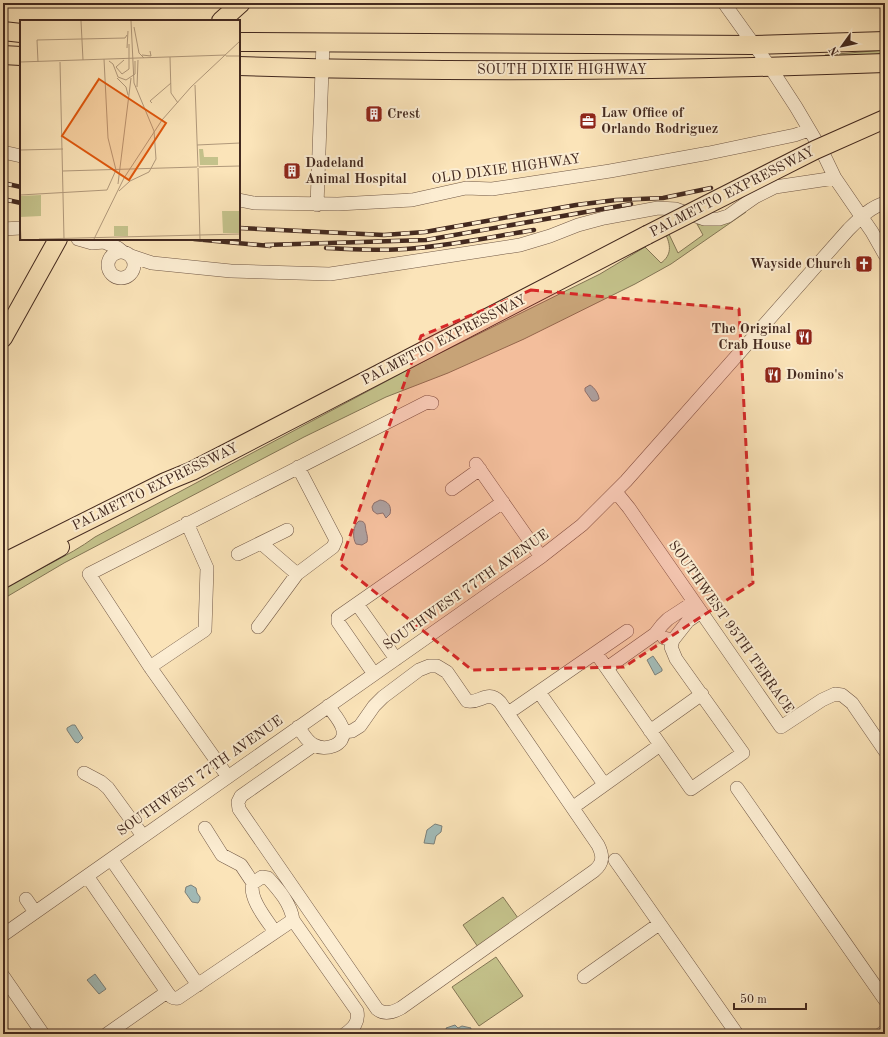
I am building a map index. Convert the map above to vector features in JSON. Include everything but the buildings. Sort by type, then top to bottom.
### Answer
[{"type":"highway","points":[[3,31],[20,33]]},
{"type":"highway","name":"SOUTH DIXIE HIGHWAY","points":[[240,42],[754,45],[885,41]]},
{"type":"highway","points":[[517,71],[519,44]]},
{"type":"highway","points":[[3,55],[20,56]]},
{"type":"highway","name":"SOUTH DIXIE HIGHWAY","points":[[240,66],[322,69],[517,71],[770,67],[885,63]]},
{"type":"highway","name":"PALMETTO EXPRESSWAY","points":[[3,563],[164,482],[192,471],[647,235],[815,150],[885,119]]},
{"type":"highway","points":[[3,338],[40,274],[57,240]]},
{"type":"highway","points":[[3,579],[169,488],[192,471]]},
{"type":"street","points":[[724,3],[770,67],[822,151],[835,178],[885,255]]},
{"type":"street","points":[[317,204],[323,43]]},
{"type":"street","name":"OLD DIXIE HIGHWAY","points":[[240,200],[254,203],[317,204],[377,203],[412,200],[429,195],[472,188],[492,189],[610,171],[709,153],[795,135],[809,130]]},
{"type":"street","points":[[3,152],[20,156]]},
{"type":"street","points":[[109,262],[112,255],[120,252],[152,263],[232,271],[330,274],[520,245],[550,236],[578,225],[618,214],[658,208],[676,209],[704,219],[719,219],[728,216],[765,191],[776,187],[835,178]]},
{"type":"street","name":"SOUTHWEST 77TH AVENUE","points":[[3,935],[541,558],[577,531],[616,492],[843,235],[861,217],[873,208],[885,203]]},
{"type":"street","points":[[82,240],[92,243],[103,251],[109,262],[110,270],[116,276],[124,277],[139,268],[152,263]]},
{"type":"street","points":[[92,243],[104,242],[127,254],[134,264],[132,272]]},
{"type":"street","points":[[228,777],[150,667],[89,574],[427,402],[432,403]]},
{"type":"street","points":[[258,627],[297,574],[333,547],[336,540],[298,467]]},
{"type":"street","points":[[452,488],[478,467],[541,558]]},
{"type":"street","name":"SOUTHWEST 95TH TERRACE","points":[[616,492],[629,508],[781,727],[822,700],[838,694],[846,697],[852,703],[885,751]]},
{"type":"street","points":[[374,674],[337,619],[338,617],[503,502]]},
{"type":"street","points":[[150,667],[205,630],[207,568],[187,523]]},
{"type":"street","points":[[238,554],[286,530]]},
{"type":"street","points":[[261,543],[297,574]]},
{"type":"street","points":[[357,604],[396,659]]},
{"type":"street","points":[[607,668],[656,634],[668,619],[697,607]]},
{"type":"street","points":[[596,653],[691,789],[743,753],[673,653],[671,647],[673,640],[688,622],[697,607]]},
{"type":"street","points":[[514,709],[627,631]]},
{"type":"street","points":[[656,634],[662,638],[673,640]]},
{"type":"street","points":[[314,745],[241,796],[238,802],[239,809],[376,1009],[381,1012],[390,1013],[401,1008],[594,871],[601,864],[602,853],[598,844],[500,702],[491,696],[473,701],[467,701],[447,672],[441,667],[429,666],[419,670],[379,701],[360,726],[352,731],[343,732]]},
{"type":"street","points":[[539,692],[604,784]]},
{"type":"street","points":[[650,731],[702,694]]},
{"type":"street","points":[[298,727],[308,741],[314,745],[324,748],[334,746],[338,743],[343,732],[340,723],[328,706]]},
{"type":"street","points":[[578,803],[660,744]]},
{"type":"street","points":[[84,773],[101,782],[108,788],[143,836]]},
{"type":"street","points":[[737,788],[885,1000]]},
{"type":"street","points":[[205,828],[222,855],[240,865],[253,883],[252,887],[254,898],[275,932]]},
{"type":"street","points":[[111,859],[198,985]]},
{"type":"street","points":[[615,860],[737,1034]]},
{"type":"street","points":[[87,876],[167,992],[172,997],[178,998],[293,920]]},
{"type":"street","points":[[253,883],[262,877],[268,878],[282,894],[292,911],[293,920],[357,1011],[358,1021],[346,1034]]},
{"type":"street","points":[[26,899],[35,912]]},
{"type":"street","points":[[584,977],[659,924]]},
{"type":"street","points":[[3,976],[43,1034]]},
{"type":"street","points":[[107,1034],[167,992]]},
{"type":"street","points":[[881,1034],[885,1031]]},
{"type":"highlighted area","points":[[531,290],[739,309],[753,583],[624,667],[472,670],[340,564],[421,336]]},
{"type":"shaded area","points":[[885,50],[885,54],[825,57],[825,55]]},
{"type":"shaded area","points":[[744,210],[746,212],[671,264],[635,284],[524,339],[448,373],[386,397],[304,437],[64,563],[3,599],[3,588],[62,557],[95,537],[428,359],[600,274],[645,247],[661,263],[665,260],[669,253],[669,246],[665,233],[668,232],[678,253],[703,235],[697,224],[705,225]]},
{"type":"shaded area","points":[[503,897],[518,918],[478,947],[463,925]]},
{"type":"shaded area","points":[[496,957],[523,996],[479,1026],[452,987]]},
{"type":"water","points":[[590,385],[595,389],[598,395],[599,399],[596,401],[592,401],[585,391],[585,388]]},
{"type":"water","points":[[380,500],[390,506],[390,514],[386,518],[383,513],[377,514],[373,511],[372,507],[374,503]]},
{"type":"water","points":[[359,521],[365,524],[367,536],[367,542],[362,545],[356,544],[354,538],[354,528]]},
{"type":"water","points":[[653,656],[662,669],[662,671],[655,675],[647,660]]},
{"type":"water","points":[[75,725],[83,738],[78,743],[75,742],[67,730],[67,728]]},
{"type":"water","points":[[435,824],[442,826],[441,832],[436,836],[434,844],[424,843],[427,830]]},
{"type":"water","points":[[191,885],[196,888],[200,897],[198,903],[192,902],[185,892],[186,887]]},
{"type":"water","points":[[95,974],[106,989],[99,994],[87,980]]},
{"type":"water","points":[[455,1025],[458,1028],[462,1026],[471,1028],[470,1034],[448,1034],[446,1028]]},
{"type":"railway","points":[[3,183],[20,187]]},
{"type":"railway","points":[[240,228],[384,235],[425,232],[576,205],[616,200],[663,198],[711,188]]},
{"type":"railway","points":[[3,199],[20,203]]},
{"type":"railway","points":[[265,245],[426,240],[631,204]]},
{"type":"railway","points":[[326,248],[366,250],[422,248],[534,230]]},
{"type":"railway","points":[[205,240],[270,246]]},
{"type":"place","name":"Crest","points":[[374,114]]},
{"type":"place","name":"Law Office of Orlando Rodriguez","points":[[588,121]]},
{"type":"place","name":"Dadeland Animal Hospital","points":[[292,171]]},
{"type":"place","name":"Wayside Church","points":[[864,264]]},
{"type":"place","name":"The Original Crab House","points":[[804,337]]},
{"type":"place","name":"Domino's","points":[[773,375]]}]
